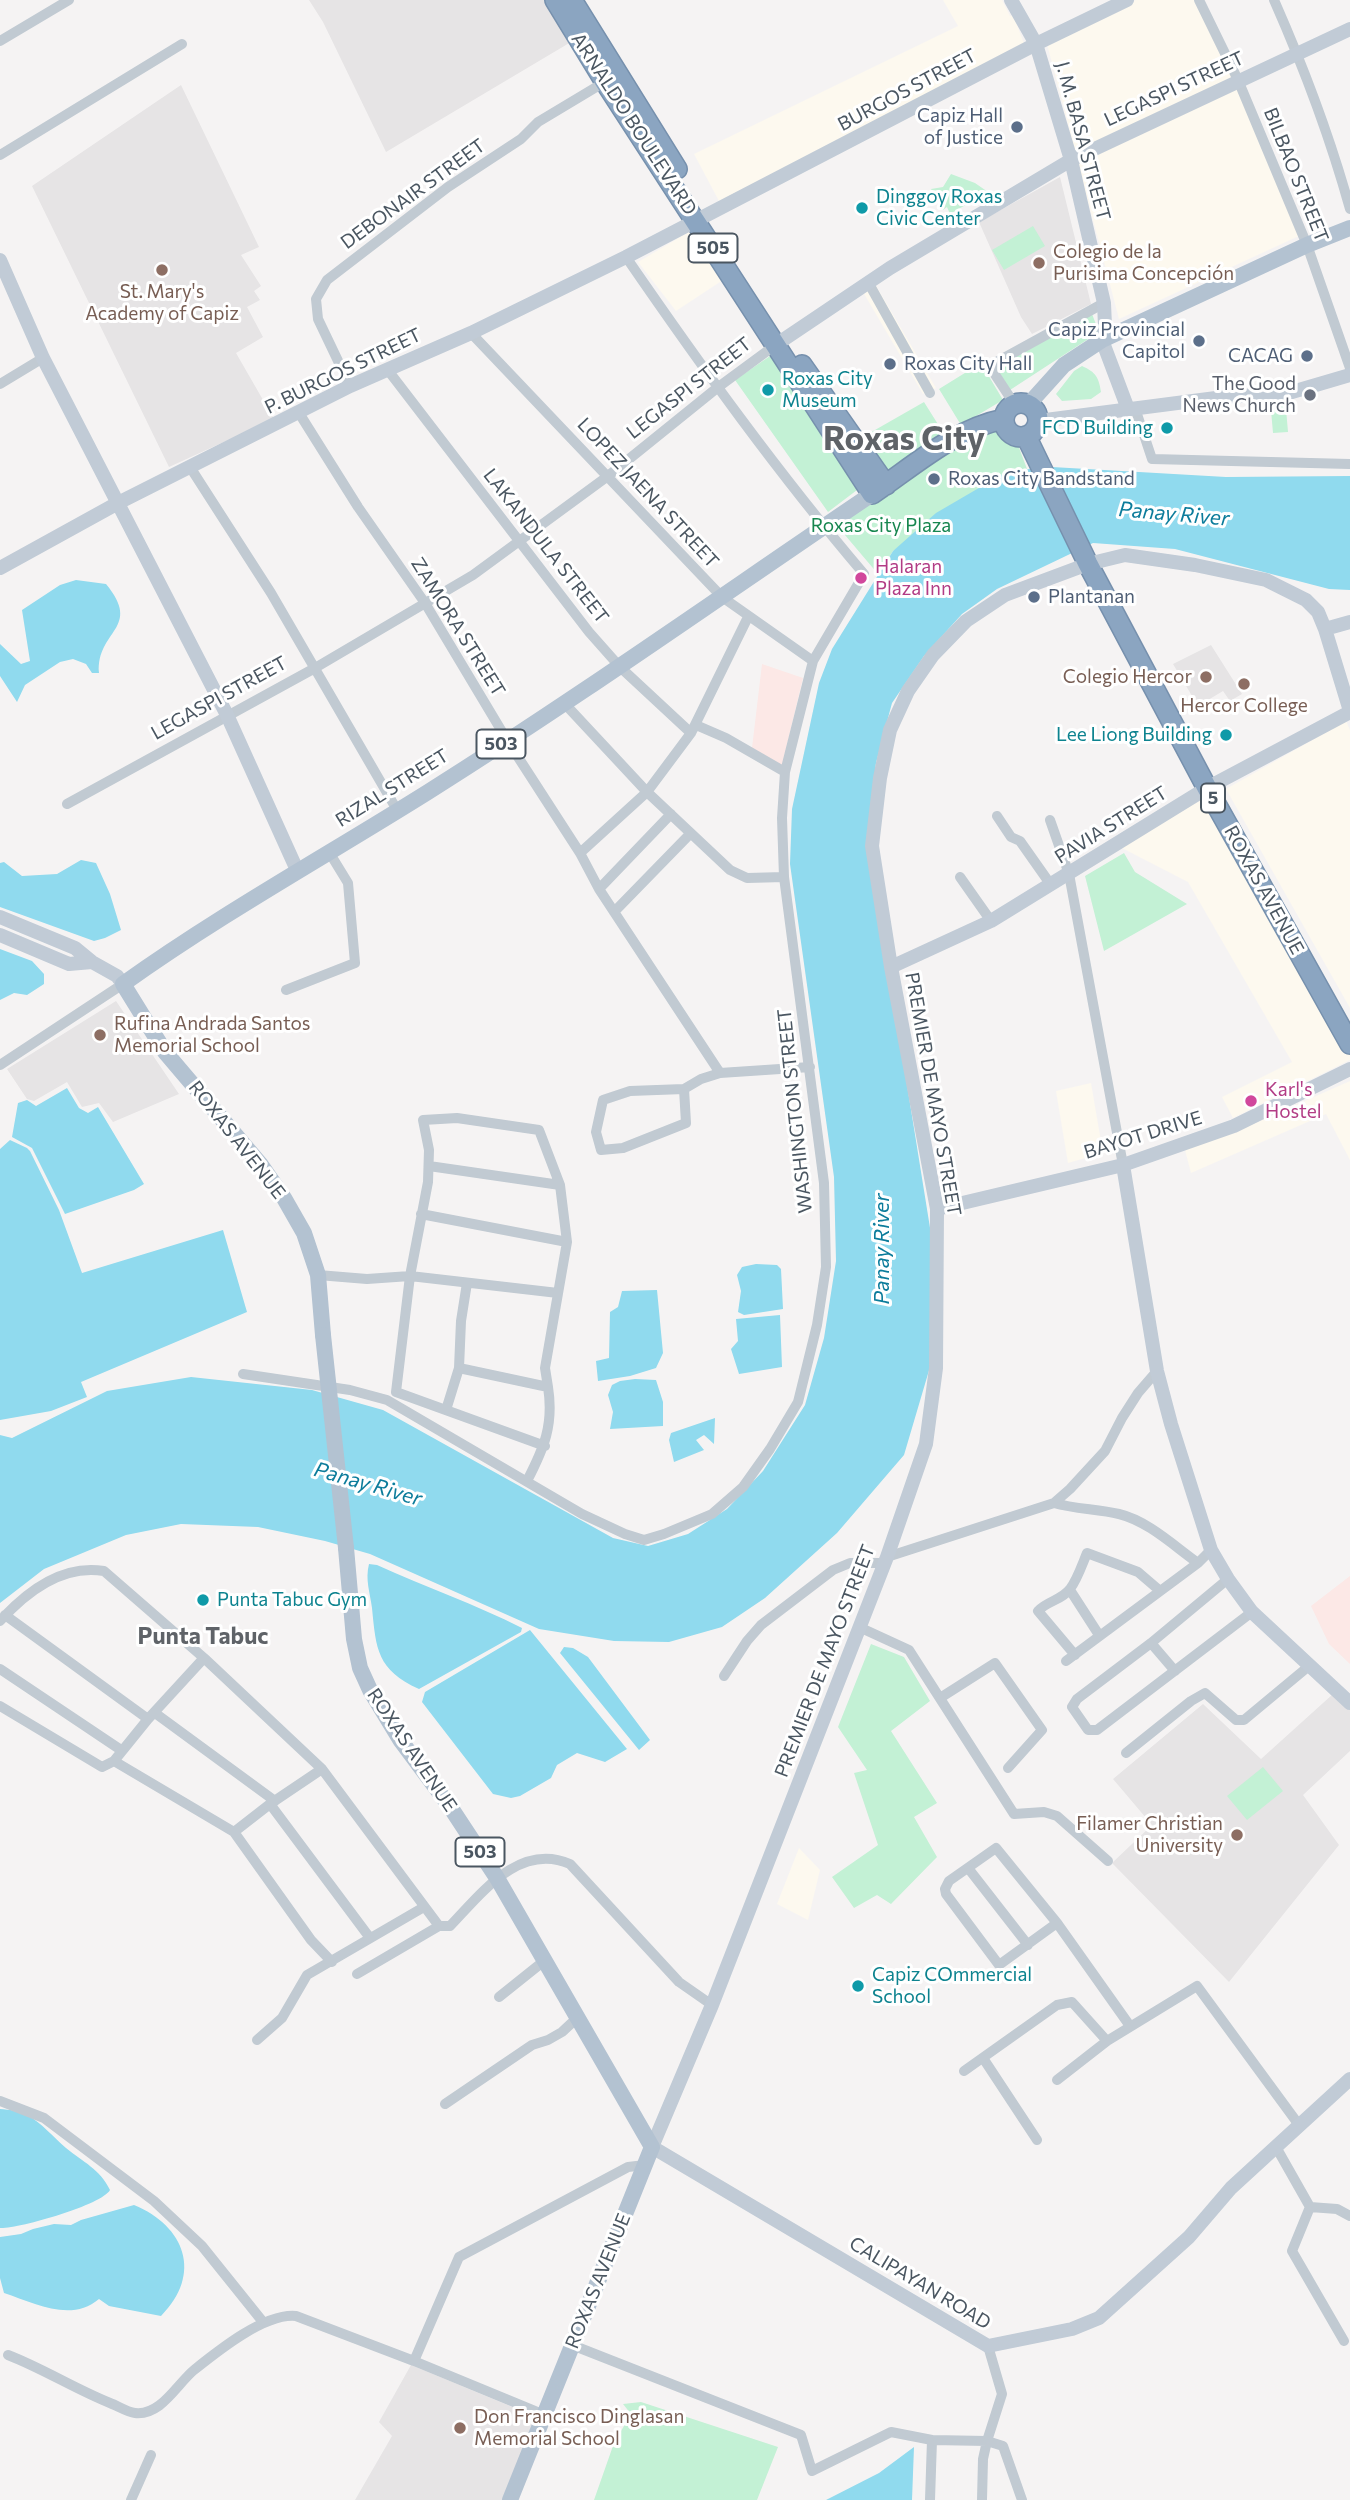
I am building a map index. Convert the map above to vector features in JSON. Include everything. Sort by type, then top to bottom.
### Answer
[{"type":"highway","name":"ARNALDO BOULEVARD","points":[[555,0],[611,78],[779,342],[879,490]]},
{"type":"highway","name":"ARNALDO BOULEVARD","points":[[572,0],[611,78]]},
{"type":"highway","name":"ROXAS AVENUE","points":[[1022,417],[1040,462],[1085,556],[1207,788],[1350,1044]]},
{"type":"highway","points":[[879,490],[956,436],[982,424],[1022,417]]},
{"type":"main road","points":[[1022,417],[1065,365],[1102,340],[1307,245],[1350,228]]},
{"type":"main road","name":"RIZAL STREET","points":[[123,984],[297,870],[565,704],[879,490]]},
{"type":"main road","name":"ROXAS AVENUE","points":[[123,984],[166,1052],[261,1165],[304,1233],[317,1275],[354,1639],[360,1668],[370,1690],[401,1741],[451,1808],[497,1878],[652,2147],[510,2500]]},
{"type":"street","points":[[0,25],[4,39],[69,0]]},
{"type":"street","name":"J. M. BASA STREET","points":[[1011,0],[1036,44],[1071,160],[1104,303],[1105,326],[1102,340],[1131,408]]},
{"type":"street","name":"BURGOS STREET","points":[[702,219],[1036,44],[1127,0]]},
{"type":"street","name":"BILBAO STREET","points":[[1199,0],[1238,80],[1307,245],[1350,368]]},
{"type":"street","points":[[1275,0],[1334,152],[1350,209]]},
{"type":"street","name":"LEGASPI STREET","points":[[67,804],[315,668],[473,575],[608,476],[779,342],[868,282],[1071,160],[1350,29]]},
{"type":"street","points":[[0,155],[182,44]]},
{"type":"street","name":"DEBONAIR STREET","points":[[350,386],[318,319],[316,299],[327,280],[448,187],[521,139],[538,121],[611,78]]},
{"type":"street","name":"P. BURGOS STREET","points":[[0,568],[118,503],[350,386],[471,333],[702,219]]},
{"type":"street","points":[[626,257],[717,388],[824,528]]},
{"type":"street","points":[[0,260],[43,358],[227,715],[297,870]]},
{"type":"street","points":[[868,282],[930,393]]},
{"type":"street","points":[[1104,303],[993,364],[991,367],[994,373],[1022,417],[1292,392],[1350,375]]},
{"type":"street","name":"LOPEZ JAENA STREET","points":[[471,333],[722,597],[813,661]]},
{"type":"street","points":[[0,384],[43,358]]},
{"type":"street","name":"LAKANDULA STREET","points":[[387,369],[589,632],[620,667],[694,729],[726,738],[785,772]]},
{"type":"street","points":[[1131,408],[1152,458],[1350,464]]},
{"type":"street","name":"ZAMORA STREET","points":[[299,413],[358,507],[425,603],[507,740],[580,853],[599,889],[720,1073]]},
{"type":"street","points":[[190,467],[271,593],[397,810]]},
{"type":"street","name":"WASHINGTON STREET","points":[[243,1374],[350,1390],[387,1400],[582,1514],[644,1540],[712,1514],[743,1487],[770,1449],[798,1402],[817,1325],[825,1267],[824,1183],[784,877],[782,818],[785,772],[813,661],[864,573],[824,528]]},
{"type":"street","name":"PREMIER DE MAYO STREET","points":[[652,2147],[712,2005],[886,1560],[926,1444],[936,1368],[937,1209],[891,967],[873,846],[880,778],[888,742],[908,691],[933,655],[966,621],[1005,595],[1085,556],[1125,555],[1195,565],[1266,580],[1306,600],[1318,612],[1325,629],[1350,711]]},
{"type":"street","points":[[580,853],[647,792],[694,729],[748,617]]},
{"type":"street","points":[[1325,629],[1350,622]]},
{"type":"street","points":[[565,704],[647,792],[730,870],[747,878],[784,877]]},
{"type":"street","name":"PAVIA STREET","points":[[891,967],[991,921],[1207,788],[1350,711]]},
{"type":"street","points":[[599,889],[671,814]]},
{"type":"street","points":[[997,816],[1011,837],[1020,841],[1051,885]]},
{"type":"street","points":[[1050,820],[1069,874],[1123,1165],[1157,1371],[1211,1550],[1252,1612],[1350,1703]]},
{"type":"street","points":[[614,912],[690,834]]},
{"type":"street","points":[[286,990],[355,963],[348,883],[329,852]]},
{"type":"street","points":[[960,877],[991,921]]},
{"type":"street","points":[[0,917],[75,948],[92,962],[110,971],[123,984]]},
{"type":"street","points":[[0,935],[69,964],[92,962]]},
{"type":"street","name":"RIZAL STREET","points":[[0,1065],[123,984]]},
{"type":"street","points":[[684,1089],[686,1123],[623,1148],[601,1150],[596,1132],[603,1100],[630,1091],[684,1089],[701,1079],[720,1073],[810,1067]]},
{"type":"street","name":"BAYOT DRIVE","points":[[937,1209],[1123,1165],[1234,1126],[1350,1069]]},
{"type":"street","points":[[527,1480],[545,1446],[551,1408],[545,1368],[567,1242],[560,1185],[539,1130],[457,1118],[423,1120],[429,1166],[410,1276],[396,1392],[545,1446]]},
{"type":"street","points":[[429,1166],[560,1185]]},
{"type":"street","points":[[421,1214],[567,1242]]},
{"type":"street","points":[[317,1275],[367,1279],[410,1276],[558,1293]]},
{"type":"street","points":[[446,1410],[458,1368],[467,1283]]},
{"type":"street","points":[[458,1368],[548,1387]]},
{"type":"street","points":[[724,1676],[761,1625],[832,1570],[850,1563],[886,1560],[1054,1503],[1105,1451],[1138,1393],[1157,1371]]},
{"type":"street","points":[[1054,1503],[1074,1509],[1120,1514],[1143,1524],[1198,1563]]},
{"type":"street","points":[[1159,1590],[1138,1572],[1087,1553],[1070,1590],[1038,1611],[1070,1658],[1198,1563],[1211,1550]]},
{"type":"street","points":[[370,1938],[272,1803],[151,1716],[3,1618],[34,1588],[86,1568],[104,1571],[204,1658],[322,1769],[439,1926]]},
{"type":"street","points":[[1228,1579],[1151,1643],[1077,1699],[1072,1707],[1088,1730],[1097,1730],[1252,1612]]},
{"type":"street","points":[[1070,1590],[1100,1635]]},
{"type":"street","points":[[859,1627],[909,1650],[1014,1814],[1044,1812],[1057,1816],[1108,1861]]},
{"type":"street","points":[[1151,1643],[1175,1671]]},
{"type":"street","points":[[0,1706],[102,1767],[114,1761],[204,1658]]},
{"type":"street","points":[[940,1698],[995,1663],[1042,1730],[1008,1768]]},
{"type":"street","points":[[1126,1753],[1205,1693],[1236,1720],[1244,1720],[1309,1666]]},
{"type":"street","points":[[0,1669],[121,1750]]},
{"type":"street","points":[[114,1761],[234,1832],[311,1940],[332,1962]]},
{"type":"street","points":[[234,1832],[322,1769]]},
{"type":"street","points":[[1057,1923],[999,1965],[945,1889],[948,1881],[996,1848],[1057,1923],[1130,2026]]},
{"type":"street","points":[[357,1975],[439,1926],[450,1926],[497,1878],[520,1864],[538,1857],[555,1857],[570,1864],[680,1982],[712,2005]]},
{"type":"street","points":[[968,1868],[1028,1945]]},
{"type":"street","points":[[257,2040],[282,2018],[307,1975],[424,1907]]},
{"type":"street","points":[[499,1997],[544,1961]]},
{"type":"street","points":[[1057,2080],[1107,2041],[1198,1986],[1299,2125]]},
{"type":"street","points":[[964,2071],[1057,2005],[1072,2002],[1107,2041]]},
{"type":"street","points":[[445,2104],[532,2045],[562,2032],[577,2018]]},
{"type":"street","points":[[983,2058],[1037,2140]]},
{"type":"street","name":"CALIPAYAN ROAD","points":[[652,2147],[988,2346],[1072,2329],[1099,2318],[1189,2237],[1231,2188],[1350,2080]]},
{"type":"street","points":[[0,2101],[44,2118],[154,2201],[202,2246],[263,2322]]},
{"type":"street","points":[[1276,2147],[1310,2207]]},
{"type":"street","points":[[414,2361],[459,2257],[628,2167],[645,2165]]},
{"type":"street","points":[[1310,2207],[1337,2208],[1350,2216]]},
{"type":"street","points":[[1310,2207],[1292,2251],[1344,2340]]},
{"type":"street","points":[[8,2355],[33,2365],[80,2391],[137,2413],[161,2406],[192,2371],[263,2322],[283,2315],[296,2316],[414,2361],[545,2416]]},
{"type":"street","points":[[572,2345],[802,2435],[812,2470],[891,2432],[932,2440],[987,2441],[1003,2446],[1022,2500]]},
{"type":"street","points":[[982,2500],[983,2459],[1002,2395],[988,2346]]},
{"type":"street","points":[[930,2500],[932,2440]]},
{"type":"street","points":[[131,2500],[151,2455]]},
{"type":"shaded area","points":[[309,0],[552,0],[576,39],[386,152],[323,22]]},
{"type":"shaded area","points":[[943,0],[1002,0],[1010,16],[1013,15],[1025,46],[719,201],[694,154],[958,26]]},
{"type":"shaded area","points":[[1136,0],[1201,0],[1301,235],[1119,319],[1047,44]]},
{"type":"shaded area","name":"St. Mary's Academy of Capiz","points":[[181,85],[259,247],[241,255],[261,286],[254,291],[260,300],[247,307],[263,337],[236,353],[274,419],[169,467],[32,186]]},
{"type":"shaded area","name":"Colegio de la Purisima Concepción","points":[[1060,177],[1091,304],[1032,334],[1021,317],[979,222]]},
{"type":"shaded area","points":[[694,229],[723,280],[676,311],[638,262]]},
{"type":"shaded area","points":[[875,284],[936,388],[923,394],[863,292]]},
{"type":"shaded area","name":"Colegio Hercor","points":[[1211,645],[1242,694],[1230,701],[1223,691],[1198,706],[1173,664]]},
{"type":"shaded area","points":[[762,664],[803,678],[782,765],[752,748]]},
{"type":"shaded area","points":[[1346,721],[1350,730],[1350,1008],[1226,789]]},
{"type":"shaded area","points":[[1203,799],[1350,1054],[1350,1060],[1233,1118],[1222,1097],[1292,1062],[1188,882],[1120,847]]},
{"type":"shaded area","name":"Rufina Andrada Santos Memorial School","points":[[116,1001],[179,1094],[113,1122],[99,1103],[82,1107],[67,1082],[34,1101],[27,1099],[7,1069]]},
{"type":"shaded area","points":[[1350,1081],[1350,1160],[1326,1114],[1191,1173],[1185,1150],[1235,1132]]},
{"type":"shaded area","points":[[1091,1083],[1103,1153],[1068,1163],[1056,1091]]},
{"type":"shaded area","points":[[1350,1576],[1350,1664],[1329,1644],[1311,1606]]},
{"type":"shaded area","name":"Filamer Christian University","points":[[1333,1694],[1350,1710],[1350,1751],[1303,1795],[1339,1845],[1229,1982],[1112,1863],[1152,1825],[1113,1779],[1203,1704],[1261,1759]]},
{"type":"shaded area","points":[[799,1848],[820,1870],[808,1920],[777,1904]]},
{"type":"shaded area","name":"Don Francisco Dinglasan Memorial School","points":[[411,2365],[539,2418],[506,2500],[355,2500],[392,2436],[379,2422]]},
{"type":"green space","points":[[951,174],[975,183],[988,192],[950,214],[947,207],[943,210],[931,189],[943,187]]},
{"type":"green space","points":[[1033,226],[1045,246],[1004,270],[992,250]]},
{"type":"green space","points":[[1092,314],[1099,332],[1010,390],[996,367]]},
{"type":"green space","points":[[773,354],[861,487],[828,512],[735,380]]},
{"type":"green space","points":[[981,363],[1003,400],[961,425],[939,389]]},
{"type":"green space","points":[[1082,366],[1096,376],[1101,392],[1091,399],[1062,401],[1056,394],[1074,371]]},
{"type":"green space","points":[[1285,397],[1288,432],[1273,433],[1270,399]]},
{"type":"green space","name":"Roxas City Plaza","points":[[924,402],[946,437],[885,474],[861,438]]},
{"type":"green space","name":"Roxas City Plaza","points":[[999,428],[1018,445],[1027,469],[1008,471],[893,551],[878,574],[839,528],[864,505],[964,436]]},
{"type":"green space","points":[[1124,853],[1135,872],[1187,904],[1104,951],[1085,876]]},
{"type":"green space","points":[[871,1644],[904,1657],[930,1701],[891,1731],[937,1803],[914,1817],[937,1857],[891,1904],[877,1895],[854,1908],[832,1877],[878,1845],[854,1773],[867,1770],[838,1727]]},
{"type":"green space","points":[[1263,1767],[1283,1791],[1247,1820],[1227,1796]]},
{"type":"green space","points":[[641,2402],[778,2447],[757,2500],[594,2500],[614,2443],[631,2414],[623,2404]]},
{"type":"water","name":"Panay River","points":[[1052,467],[1226,477],[1350,476],[1350,590],[1329,589],[1175,549],[1093,543],[997,589],[962,614],[924,656],[892,703],[876,763],[867,836],[931,1234],[930,1367],[904,1455],[837,1533],[765,1598],[722,1627],[669,1642],[614,1641],[539,1629],[370,1554],[258,1527],[181,1524],[126,1535],[44,1569],[0,1603],[0,1435],[12,1438],[107,1391],[191,1377],[312,1390],[383,1410],[613,1538],[648,1546],[688,1534],[727,1509],[763,1471],[805,1405],[824,1338],[836,1261],[834,1177],[790,864],[792,809],[819,683],[832,649],[893,551],[936,513],[1008,471]]},
{"type":"water","points":[[76,580],[106,584],[120,611],[119,621],[104,647],[99,673],[92,673],[86,664],[73,659],[60,662],[25,685],[17,702],[0,676],[0,644],[21,664],[30,661],[22,610],[60,585]]},
{"type":"water","points":[[81,860],[96,863],[110,894],[121,930],[94,941],[0,907],[0,863],[4,862],[22,876],[57,874]]},
{"type":"water","points":[[0,949],[32,961],[44,974],[44,984],[27,995],[14,993],[0,1000]]},
{"type":"water","points":[[67,1088],[79,1108],[88,1113],[98,1107],[144,1184],[65,1214],[32,1148],[12,1137],[18,1103],[27,1100],[36,1106]]},
{"type":"water","points":[[10,1140],[30,1151],[59,1210],[82,1273],[223,1230],[247,1312],[81,1382],[87,1397],[51,1411],[0,1420],[0,1149]]},
{"type":"water","points":[[756,1264],[777,1265],[781,1269],[783,1309],[744,1315],[738,1312],[741,1291],[737,1275],[742,1267]]},
{"type":"water","points":[[657,1290],[663,1353],[656,1368],[630,1376],[598,1381],[596,1361],[609,1358],[610,1312],[618,1307],[622,1291]]},
{"type":"water","points":[[780,1315],[782,1367],[739,1374],[731,1349],[738,1341],[736,1319]]},
{"type":"water","points":[[635,1379],[656,1380],[663,1402],[663,1426],[610,1429],[613,1412],[608,1395],[612,1385]]},
{"type":"water","points":[[715,1418],[714,1444],[704,1435],[696,1440],[704,1450],[674,1462],[669,1440],[671,1433]]},
{"type":"water","points":[[369,1564],[486,1611],[522,1628],[521,1632],[419,1689],[394,1674],[381,1657],[368,1586]]},
{"type":"water","points":[[530,1630],[627,1749],[605,1762],[577,1753],[557,1765],[551,1778],[520,1796],[511,1798],[493,1794],[422,1702],[425,1692]]},
{"type":"water","points":[[564,1647],[573,1648],[588,1657],[650,1740],[639,1750],[560,1653]]},
{"type":"water","points":[[0,2109],[20,2112],[38,2122],[96,2171],[110,2190],[92,2202],[59,2215],[24,2225],[0,2228]]},
{"type":"water","points":[[134,2205],[166,2225],[176,2238],[182,2253],[182,2284],[161,2316],[109,2306],[99,2299],[77,2310],[52,2309],[4,2293],[0,2278],[0,2237],[54,2224],[71,2225]]},
{"type":"water","points":[[914,2447],[912,2500],[826,2500],[879,2473]]},
{"type":"place","name":"Capiz Hall of Justice","points":[[1017,127]]},
{"type":"place","name":"Dinggoy Roxas Civic Center","points":[[862,208]]},
{"type":"place","name":"Colegio de la Purisima Concepción","points":[[1039,263]]},
{"type":"place","name":"St. Mary's Academy of Capiz","points":[[162,270]]},
{"type":"place","name":"Capiz Provincial Capitol","points":[[1199,341]]},
{"type":"place","name":"CACAG","points":[[1307,356]]},
{"type":"place","name":"Roxas City Hall","points":[[890,364]]},
{"type":"place","name":"Roxas City Museum","points":[[768,390]]},
{"type":"place","name":"The Good News Church","points":[[1310,395]]},
{"type":"place","name":"FCD Building","points":[[1167,428]]},
{"type":"place","name":"Roxas City Bandstand","points":[[934,479]]},
{"type":"place","name":"Halaran Plaza Inn","points":[[861,578]]},
{"type":"place","name":"Plantanan","points":[[1034,597]]},
{"type":"place","name":"Colegio Hercor","points":[[1206,677]]},
{"type":"place","name":"Hercor College","points":[[1244,684]]},
{"type":"place","name":"Lee Liong Building","points":[[1226,735]]},
{"type":"place","name":"Rufina Andrada Santos Memorial School","points":[[100,1035]]},
{"type":"place","name":"Karl's Hostel","points":[[1251,1101]]},
{"type":"place","name":"Punta Tabuc Gym","points":[[203,1600]]},
{"type":"place","name":"Filamer Christian University","points":[[1237,1835]]},
{"type":"place","name":"Capiz COmmercial School","points":[[858,1986]]},
{"type":"place","name":"Don Francisco Dinglasan Memorial School","points":[[460,2428]]},
{"type":"district","name":"Roxas City","points":[[904,439]]},
{"type":"district","name":"Punta Tabuc","points":[[203,1636]]}]
